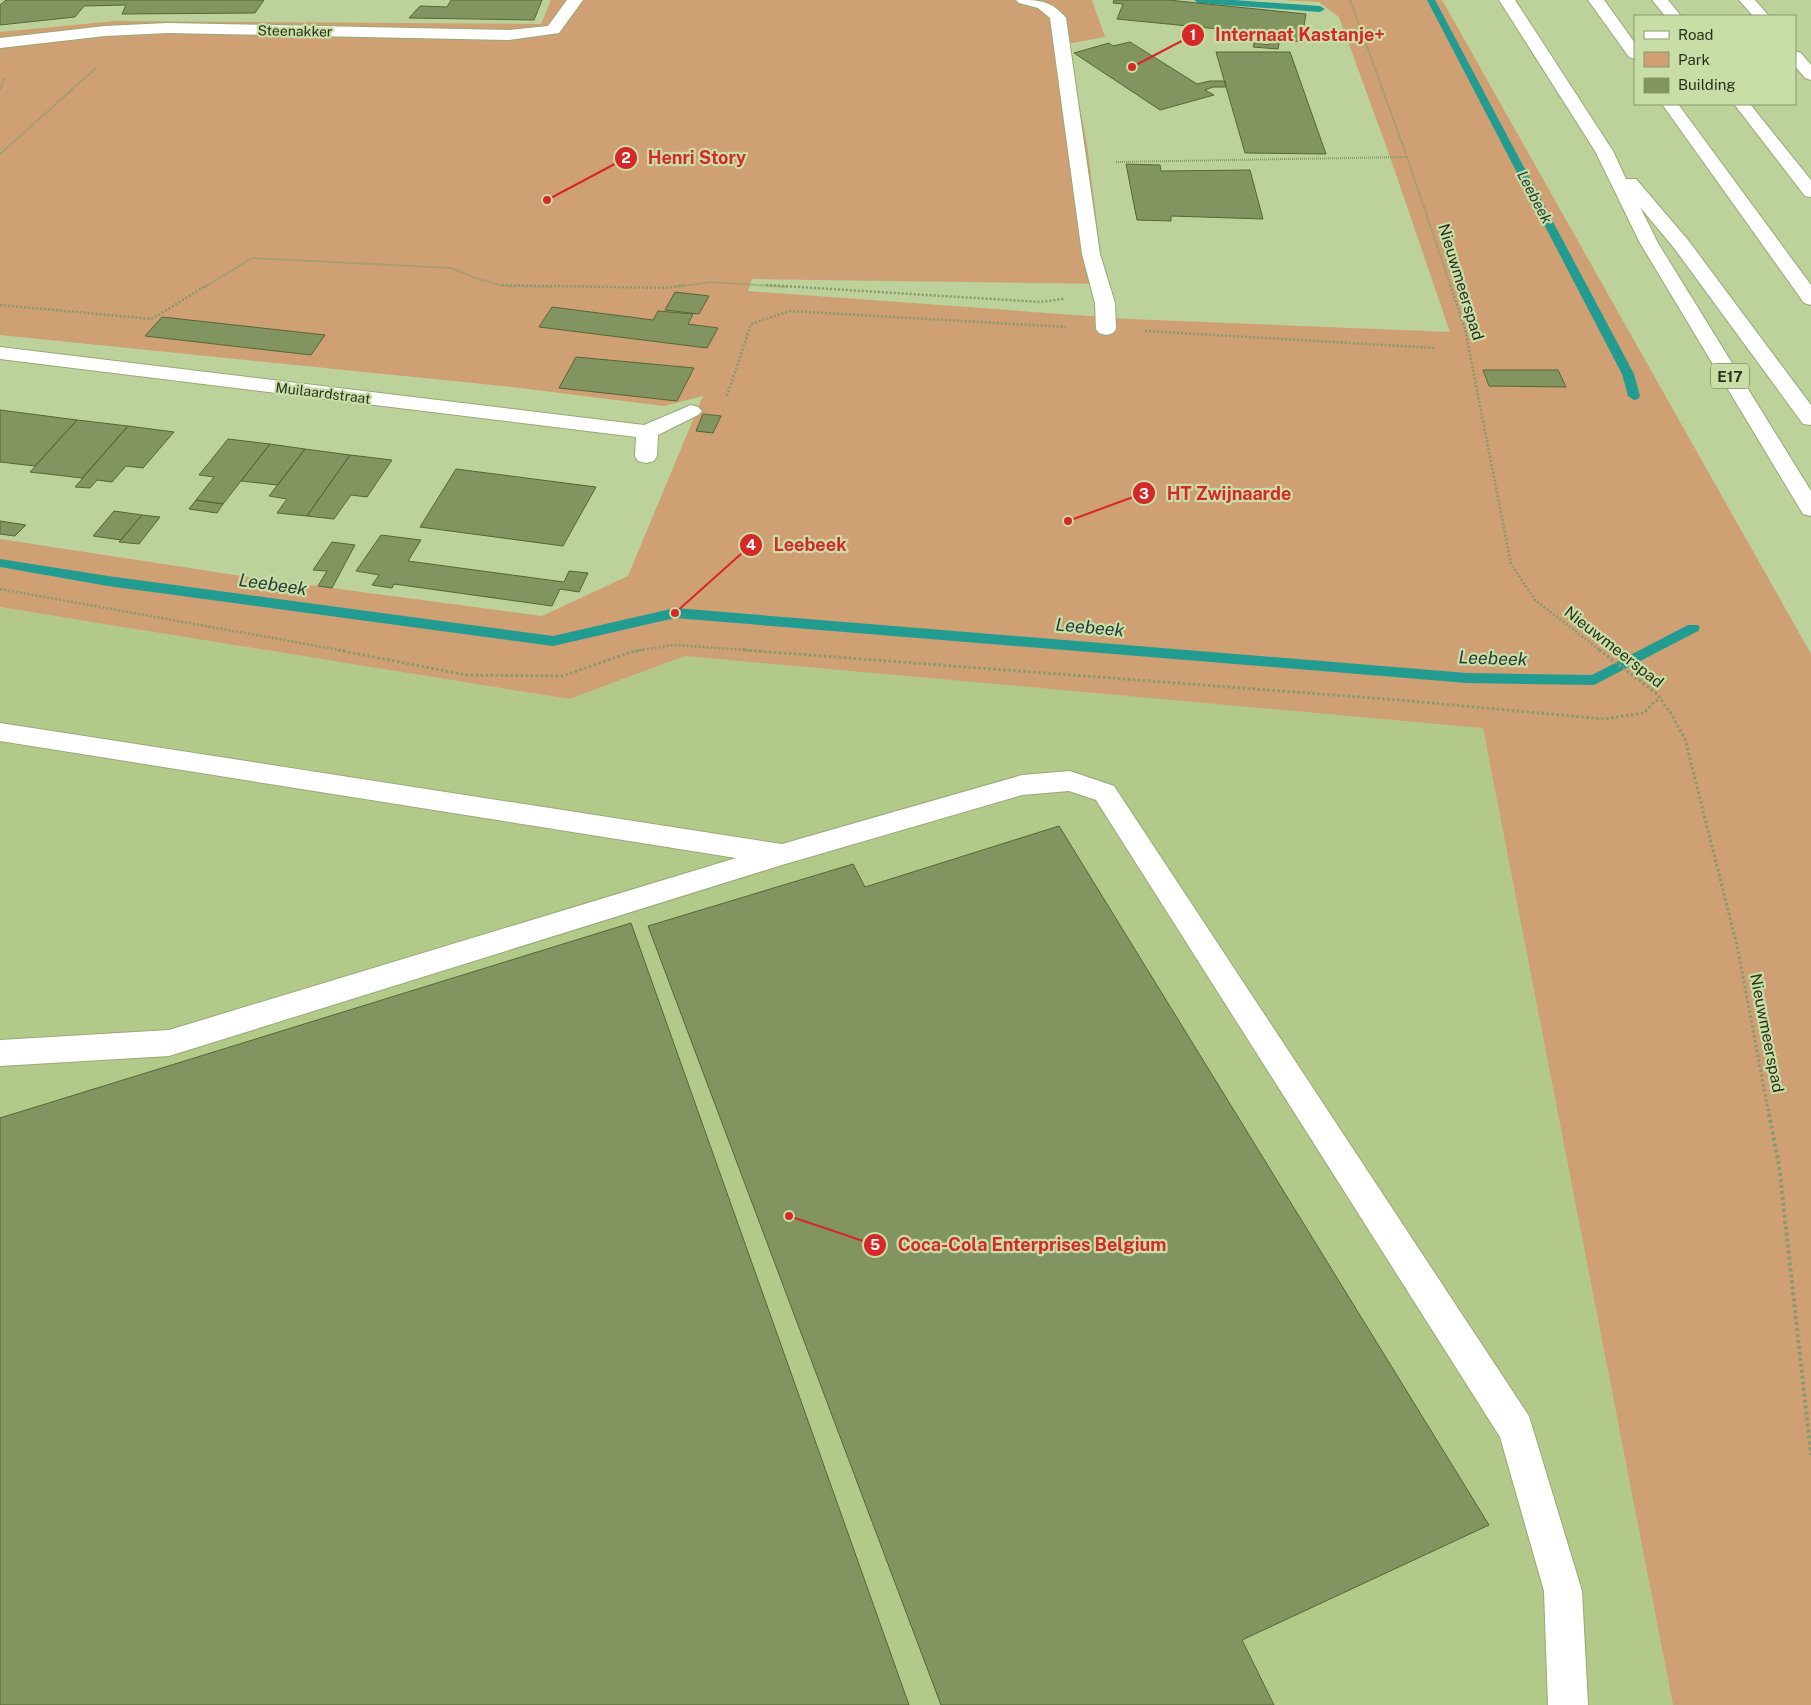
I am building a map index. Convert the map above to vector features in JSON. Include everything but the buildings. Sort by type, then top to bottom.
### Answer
[{"type":"main road","name":"Steenakker","points":[[0,43],[105,32],[168,28],[509,35],[553,30],[575,0]]},
{"type":"main road","points":[[1024,0],[1042,4],[1053,10],[1058,18],[1091,254],[1105,303],[1106,329]]},
{"type":"main road","name":"E17","points":[[1507,0],[1604,151],[1649,243],[1811,509]]},
{"type":"main road","points":[[1596,0],[1634,53]]},
{"type":"main road","points":[[1660,0],[1672,15]]},
{"type":"main road","points":[[1747,0],[1760,15]]},
{"type":"main road","points":[[1796,57],[1811,75]]},
{"type":"main road","points":[[1671,105],[1811,298]]},
{"type":"main road","points":[[1743,105],[1811,192]]},
{"type":"main road","name":"E17","points":[[1604,151],[1682,244],[1811,419]]},
{"type":"main road","name":"Muilaardstraat","points":[[0,353],[647,432]]},
{"type":"main road","points":[[646,456],[647,432],[691,410]]},
{"type":"main road","points":[[0,732],[782,855]]},
{"type":"main road","points":[[0,1053],[169,1043],[782,855],[1022,785],[1070,781],[1105,793],[1516,1429],[1563,1591],[1568,1705]]},
{"type":"path","name":"Nieuwmeerspad","points":[[1350,0],[1407,157],[1465,329],[1511,564],[1534,600],[1654,691],[1670,712],[1685,740],[1738,950],[1779,1165],[1811,1454]]},
{"type":"path","points":[[0,154],[102,63]]},
{"type":"path","points":[[1079,162],[1407,157]]},
{"type":"path","points":[[0,305],[152,319],[252,258],[451,268],[478,279],[504,286],[665,288],[711,282],[1040,302],[1080,296],[1101,288]]},
{"type":"path","points":[[691,410],[722,408],[737,370],[750,324],[790,311],[1436,348]]},
{"type":"path","points":[[0,589],[368,655],[466,675],[563,676],[634,651],[673,645],[858,657],[1216,687],[1399,700],[1604,719],[1644,713],[1660,698]]},
{"type":"shaded area","points":[[0,607],[569,699],[685,656],[1483,727],[1673,1705],[0,1705]]},
{"type":"green space","points":[[551,0],[1092,0],[1105,37],[1067,44],[1087,144],[1101,256],[1110,284],[752,279],[748,291],[1129,319],[1450,332],[1389,154],[1339,17],[1319,2],[1283,0],[1442,0],[1811,654],[1811,1705],[1673,1705],[1483,728],[685,656],[569,699],[0,607],[0,539],[248,577],[542,616],[628,576],[703,396],[664,406],[512,387],[0,335],[0,32],[116,21],[541,24]]},
{"type":"waterway","points":[[1198,0],[1320,9]]},
{"type":"waterway","name":"Leebeek","points":[[1431,0],[1628,374],[1634,396]]},
{"type":"waterway","name":"Leebeek","points":[[0,563],[108,581],[553,641],[675,613],[1467,678],[1594,680],[1693,628]]},
{"type":"place","name":"Internaat Kastanje+","points":[[1132,67]]},
{"type":"place","name":"Henri Story","points":[[547,200]]},
{"type":"place","name":"HT Zwijnaarde","points":[[1068,521]]},
{"type":"place","name":"Leebeek","points":[[675,613]]},
{"type":"place","name":"Coca-Cola Enterprises Belgium","points":[[789,1216]]}]
